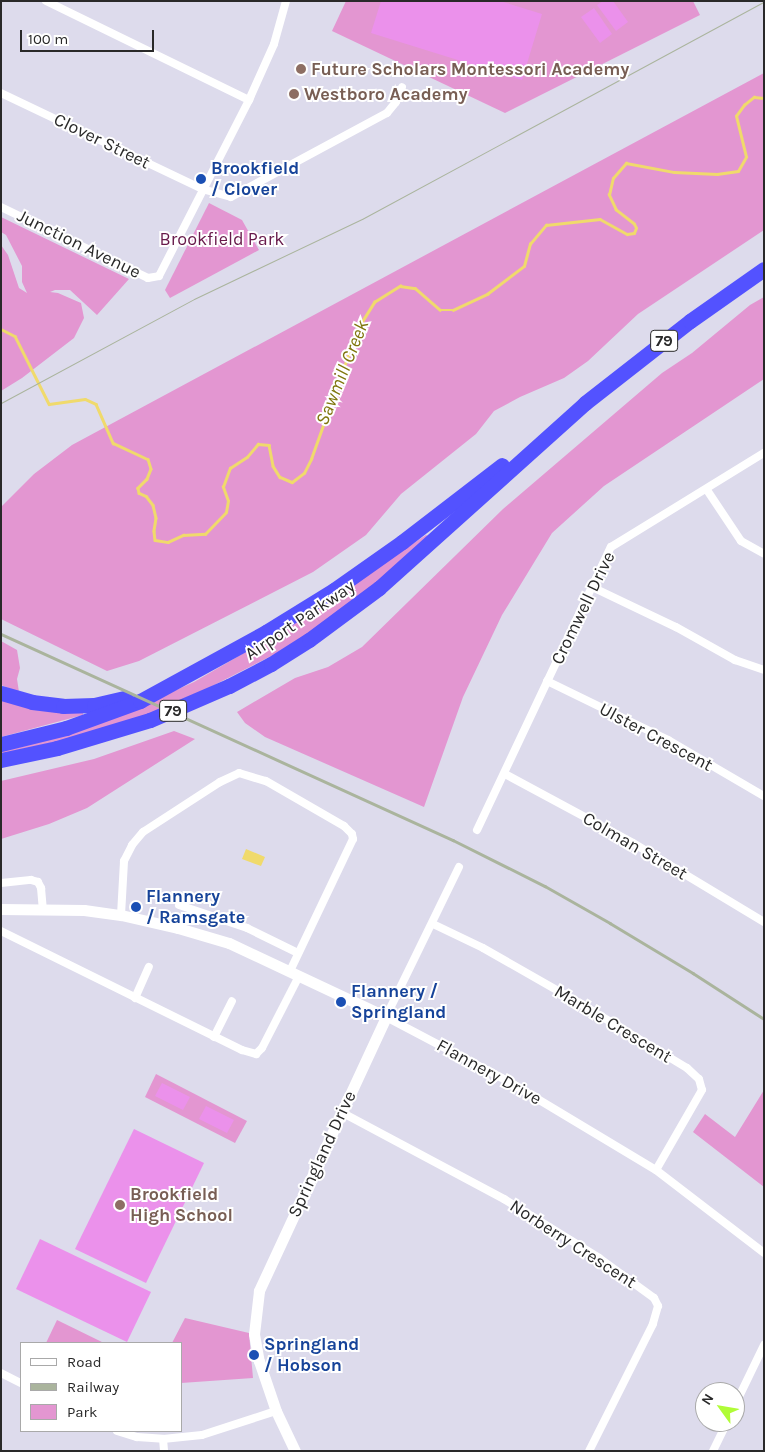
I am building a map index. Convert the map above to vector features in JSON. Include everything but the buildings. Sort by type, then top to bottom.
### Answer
[{"type":"highway","name":"Airport Parkway","points":[[1,744],[52,732],[100,717],[140,700],[266,632],[334,590],[402,542],[567,418],[690,321],[764,269]]},
{"type":"highway","name":"Airport Parkway","points":[[1,760],[104,736],[150,720],[220,691],[271,664],[329,627],[398,572],[567,418]]},
{"type":"highway","points":[[1,693],[42,704],[75,706],[109,702],[171,683]]},
{"type":"highway","points":[[1,767],[50,755],[104,736]]},
{"type":"street","points":[[46,1],[249,100]]},
{"type":"street","points":[[202,189],[249,100],[274,44],[286,1]]},
{"type":"street","name":"Clover Street","points":[[1,93],[202,189],[231,197],[387,113],[396,102],[402,88]]},
{"type":"street","name":"Junction Avenue","points":[[1,207],[148,278],[157,277],[162,274],[202,189]]},
{"type":"street","name":"Cromwell Drive","points":[[477,830],[612,547],[764,453]]},
{"type":"street","points":[[707,490],[741,541],[764,554]]},
{"type":"street","points":[[592,587],[676,627],[735,660],[764,670]]},
{"type":"street","name":"Ulster Crescent","points":[[547,681],[668,740],[764,796]]},
{"type":"street","points":[[1,931],[214,1037],[242,1050],[256,1054],[262,1048],[294,973],[298,953],[350,847],[353,839],[352,834],[344,826],[266,781],[238,773],[220,782],[143,832],[132,845],[124,861],[121,915]]},
{"type":"street","name":"Colman Street","points":[[505,774],[633,843],[764,922]]},
{"type":"street","name":"Springland Drive","points":[[295,1451],[276,1411],[259,1361],[254,1334],[259,1291],[341,1112],[459,867]]},
{"type":"street","points":[[1,883],[31,880],[38,882],[41,888],[43,908]]},
{"type":"street","points":[[179,905],[247,928],[298,953]]},
{"type":"street","name":"Flannery Drive","points":[[1,909],[43,908],[84,910],[121,915],[229,943],[386,1017],[511,1083],[656,1170],[764,1253]]},
{"type":"street","name":"Marble Crescent","points":[[433,924],[483,948],[581,1004],[687,1068],[699,1079],[702,1090],[656,1170]]},
{"type":"street","points":[[135,998],[149,967]]},
{"type":"street","points":[[214,1037],[232,1001]]},
{"type":"street","name":"Norberry Crescent","points":[[341,1112],[504,1200],[599,1258],[654,1298],[658,1306],[653,1324],[588,1451]]},
{"type":"street","points":[[745,1384],[764,1345]]},
{"type":"street","points":[[1,1373],[20,1382]]},
{"type":"street","points":[[120,1432],[137,1437],[163,1439],[202,1435],[276,1411]]},
{"type":"street","points":[[713,1451],[722,1432]]},
{"type":"street","points":[[163,1439],[164,1451]]},
{"type":"green space","points":[[346,1],[693,1],[700,15],[505,113],[332,31]]},
{"type":"green space","points":[[764,73],[764,230],[638,314],[588,361],[564,378],[520,397],[494,411],[476,434],[401,494],[366,535],[313,572],[139,661],[107,671],[1,619],[1,507],[34,474],[72,445]]},
{"type":"green space","name":"Brookfield Park","points":[[209,203],[242,220],[259,250],[170,298],[165,290]]},
{"type":"green space","points":[[1,217],[129,279],[97,315],[70,290],[50,292],[58,293],[81,303],[84,318],[74,338],[22,378],[1,391],[1,245],[8,255],[19,288],[27,293],[22,282],[22,266],[6,235],[1,232]]},
{"type":"green space","points":[[764,297],[764,379],[604,486],[552,533],[502,615],[463,697],[424,807],[265,737],[245,723],[237,712],[295,678],[328,667],[362,647],[503,509],[662,373],[692,353],[750,305]]},
{"type":"green space","points":[[426,535],[429,537],[350,606],[291,646],[175,705],[95,733],[1,754],[1,750],[143,705],[194,682],[268,639]]},
{"type":"green space","points":[[1,641],[17,650],[20,668],[17,679],[19,692],[1,685]]},
{"type":"green space","points":[[1,698],[83,712],[83,715],[1,737]]},
{"type":"green space","points":[[174,731],[195,739],[87,808],[49,824],[1,839],[1,781],[94,759]]},
{"type":"green space","points":[[156,1074],[247,1121],[235,1143],[145,1097]]},
{"type":"green space","points":[[764,1090],[764,1187],[693,1132],[705,1114],[735,1137]]},
{"type":"green space","points":[[185,1318],[249,1333],[253,1378],[182,1383],[182,1342],[173,1342]]},
{"type":"green space","points":[[57,1320],[102,1342],[46,1342]]},
{"type":"shaded area","points":[[381,1],[500,1],[542,14],[522,80],[371,33]]},
{"type":"shaded area","points":[[603,1],[613,1],[628,22],[616,31],[597,5]]},
{"type":"shaded area","points":[[594,8],[612,34],[600,43],[581,17]]},
{"type":"shaded area","points":[[246,849],[265,857],[261,866],[242,859]]},
{"type":"shaded area","points":[[162,1083],[190,1097],[183,1110],[155,1096]]},
{"type":"shaded area","points":[[206,1106],[234,1120],[227,1133],[199,1119]]},
{"type":"shaded area","points":[[134,1129],[204,1163],[146,1283],[75,1249]]},
{"type":"shaded area","points":[[40,1239],[151,1292],[127,1342],[16,1289]]},
{"type":"waterway","name":"Sawmill Creek","points":[[1,329],[15,336],[49,404],[85,399],[96,404],[113,443],[148,459],[151,469],[147,479],[138,488],[139,493],[146,496],[153,505],[156,518],[155,540],[168,542],[183,535],[205,534],[226,512],[228,501],[223,487],[230,468],[247,457],[258,444],[269,445],[273,466],[280,477],[292,482],[304,473],[311,459],[358,328],[374,302],[400,286],[415,288],[440,310],[453,310],[487,294],[524,266],[530,244],[546,225],[600,219],[627,234],[634,233],[636,228],[634,224],[616,210],[609,195],[613,178],[626,163],[674,172],[717,174],[738,171],[746,157],[736,116],[744,105],[754,97],[764,98]]},
{"type":"tram line","points":[[1,403],[194,299],[362,219],[764,2]]},
{"type":"railway","points":[[1,634],[453,840],[545,886],[693,973],[764,1019]]},
{"type":"place","name":"Future Scholars Montessori Academy","points":[[301,69]]},
{"type":"place","name":"Westboro Academy","points":[[294,94]]},
{"type":"place","name":"Brookfield / Clover","points":[[201,179]]},
{"type":"place","name":"Flannery / Ramsgate","points":[[136,907]]},
{"type":"place","name":"Flannery / Springland","points":[[341,1002]]},
{"type":"place","name":"Brookfield High School","points":[[120,1205]]},
{"type":"place","name":"Springland / Hobson","points":[[254,1355]]}]
